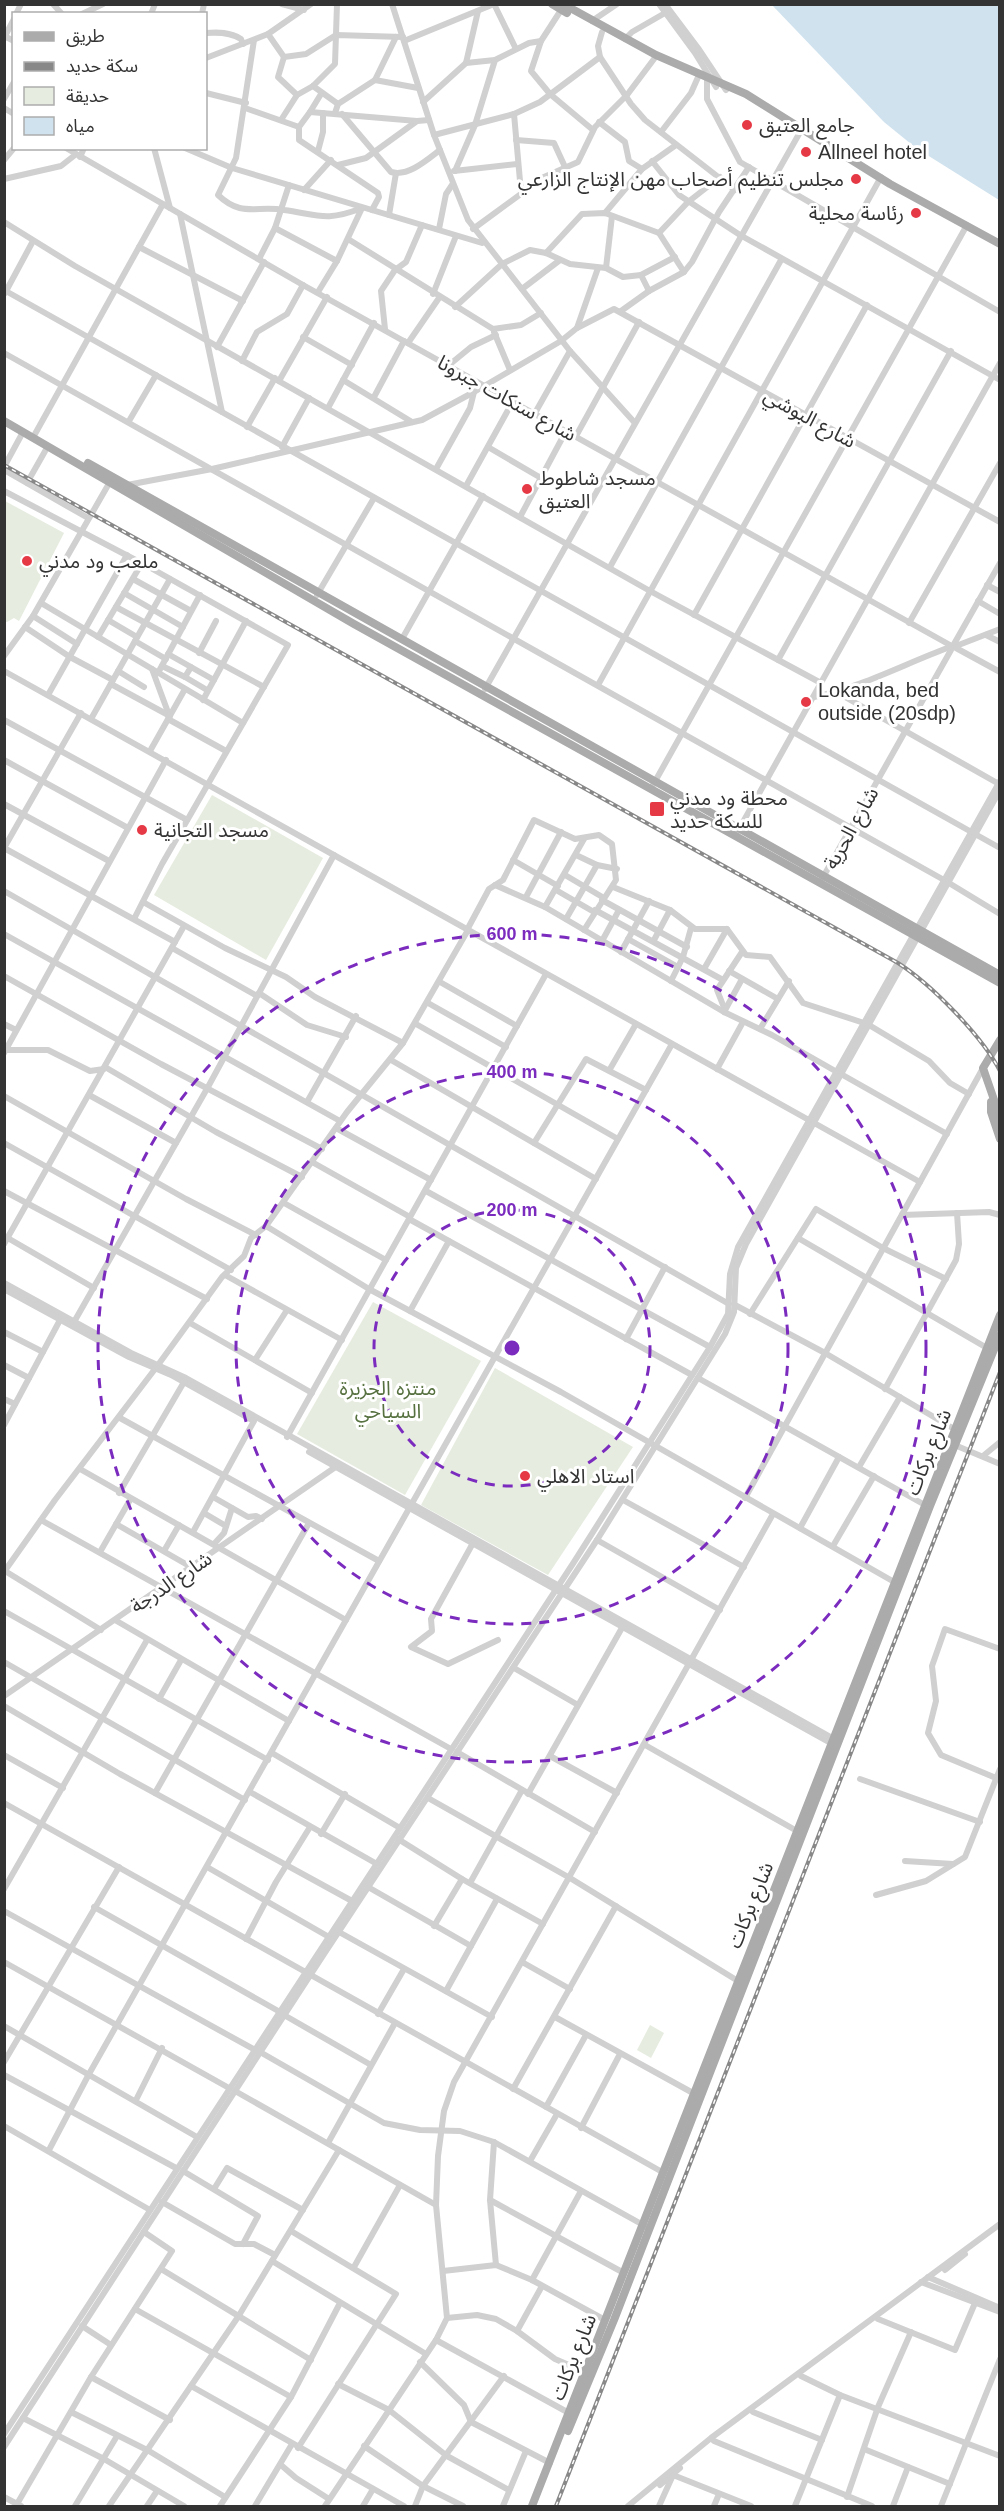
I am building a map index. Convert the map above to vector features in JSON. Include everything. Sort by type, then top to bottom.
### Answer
[{"type":"main road","points":[[552,4],[563,6],[758,106],[799,134],[999,244]]},
{"type":"main road","points":[[563,6],[602,32],[654,59],[766,105],[880,179]]},
{"type":"main road","points":[[703,65],[710,82]]},
{"type":"main road","points":[[4,416],[124,488],[822,879],[999,983]]},
{"type":"main road","points":[[4,421],[111,480]]},
{"type":"main road","points":[[316,597],[402,639],[485,690]]},
{"type":"main road","points":[[917,933],[999,975]]},
{"type":"main road","points":[[999,1040],[983,1068],[999,1117]]},
{"type":"main road","points":[[992,1095],[991,1112],[999,1139]]},
{"type":"main road","name":"شارع بركات","points":[[537,2506],[835,1743],[999,1315]]},
{"type":"main road","name":"شارع بركات","points":[[532,2506],[624,2273],[647,2227],[693,2093],[797,1831],[835,1743],[930,1506],[957,1446],[999,1335]]},
{"type":"street","points":[[85,11],[103,4]]},
{"type":"street","points":[[282,4],[304,10]]},
{"type":"street","points":[[207,58],[268,34],[311,4]]},
{"type":"street","points":[[281,120],[297,95],[313,86],[334,64],[337,4]]},
{"type":"street","points":[[392,4],[401,38],[434,135],[451,171],[452,185],[473,229],[561,341],[635,423]]},
{"type":"street","points":[[284,57],[306,54],[336,35],[401,38],[494,4],[516,49]]},
{"type":"street","points":[[603,4],[608,12]]},
{"type":"street","points":[[591,21],[617,4]]},
{"type":"street","points":[[659,4],[703,65],[710,82],[706,94],[715,117],[738,160],[854,230],[999,312]]},
{"type":"street","points":[[665,4],[710,82]]},
{"type":"street","points":[[563,6],[541,41],[531,71],[550,94],[593,130]]},
{"type":"street","points":[[423,102],[466,63],[478,11]]},
{"type":"street","points":[[625,39],[632,32],[665,13]]},
{"type":"street","points":[[207,33],[218,32],[237,36],[243,44]]},
{"type":"street","points":[[602,32],[598,46],[600,57],[645,120],[735,190]]},
{"type":"street","points":[[268,34],[284,57]]},
{"type":"street","points":[[338,104],[375,80],[401,38]]},
{"type":"street","points":[[254,40],[245,106],[232,168],[219,192],[220,197],[243,211],[282,209],[317,218],[346,214],[362,208]]},
{"type":"street","points":[[466,63],[495,60],[516,49],[541,41]]},
{"type":"street","points":[[284,57],[278,77],[297,95]]},
{"type":"street","points":[[434,135],[514,114],[550,94],[600,57]]},
{"type":"street","points":[[473,229],[521,192],[578,162],[593,130],[627,95],[654,59]]},
{"type":"street","points":[[451,171],[475,125],[495,60]]},
{"type":"street","points":[[375,80],[418,88]]},
{"type":"street","points":[[661,132],[691,93],[710,82]]},
{"type":"street","points":[[4,99],[12,85]]},
{"type":"street","points":[[313,86],[321,94],[338,104]]},
{"type":"street","points":[[207,93],[299,127]]},
{"type":"street","points":[[321,94],[299,127],[299,140],[378,193],[379,197],[372,210]]},
{"type":"street","points":[[338,104],[338,114],[387,169],[396,173],[413,168],[440,150]]},
{"type":"street","points":[[310,112],[417,121],[429,120]]},
{"type":"street","points":[[318,151],[323,132],[323,113]]},
{"type":"street","points":[[514,114],[521,192]]},
{"type":"street","points":[[338,165],[360,160],[417,121]]},
{"type":"street","points":[[599,122],[625,142],[629,161],[642,169]]},
{"type":"street","points":[[485,690],[799,134]]},
{"type":"street","points":[[516,140],[554,143],[565,167]]},
{"type":"street","points":[[606,268],[609,215],[642,169],[676,145]]},
{"type":"street","name":"شارع سنكات جبرونا","points":[[69,150],[303,285],[999,672]]},
{"type":"street","points":[[4,179],[61,166],[82,150]]},
{"type":"street","points":[[155,150],[170,208]]},
{"type":"street","points":[[190,150],[232,168],[483,243]]},
{"type":"street","points":[[304,190],[332,160]]},
{"type":"street","points":[[652,161],[671,187],[688,202],[741,236],[781,260],[951,351],[999,380]]},
{"type":"street","points":[[451,171],[517,164]]},
{"type":"street","points":[[124,488],[412,422],[440,412],[561,341],[577,328],[611,309],[621,311],[649,291],[684,272],[749,167]]},
{"type":"street","points":[[389,215],[396,173]]},
{"type":"street","points":[[658,232],[688,202],[720,177]]},
{"type":"street","points":[[598,685],[854,230],[880,179]]},
{"type":"street","points":[[217,347],[243,301],[262,260],[289,185]]},
{"type":"street","points":[[439,229],[446,194],[452,185]]},
{"type":"street","points":[[35,434],[164,204]]},
{"type":"street","points":[[318,292],[337,261],[362,208]]},
{"type":"street","points":[[180,214],[209,342],[222,412]]},
{"type":"street","points":[[546,253],[582,214],[609,215],[658,232],[684,272]]},
{"type":"street","points":[[4,222],[217,347],[567,542],[650,591],[822,682]]},
{"type":"street","points":[[385,329],[381,291],[395,270],[409,257],[422,225]]},
{"type":"street","points":[[654,784],[967,225]]},
{"type":"street","points":[[275,228],[337,261]]},
{"type":"street","points":[[374,397],[436,296],[456,236]]},
{"type":"street","points":[[348,239],[494,332],[510,370]]},
{"type":"street","points":[[33,241],[5,292],[999,848]]},
{"type":"street","points":[[139,247],[243,301]]},
{"type":"street","points":[[455,307],[502,264],[530,250],[546,253],[560,261],[606,268],[627,277],[640,275],[675,257]]},
{"type":"street","points":[[610,567],[781,260]]},
{"type":"street","points":[[522,290],[560,261]]},
{"type":"street","points":[[577,328],[598,268]]},
{"type":"street","points":[[640,275],[649,291]]},
{"type":"street","points":[[242,361],[257,332],[287,314],[303,285]]},
{"type":"street","points":[[247,427],[327,297]]},
{"type":"street","points":[[694,615],[867,305]]},
{"type":"street","name":"شارع البوشي","points":[[621,311],[999,522]]},
{"type":"street","points":[[449,365],[494,332],[521,325],[541,313]]},
{"type":"street","points":[[576,436],[639,322]]},
{"type":"street","points":[[328,408],[374,323]]},
{"type":"street","points":[[303,337],[352,365]]},
{"type":"street","points":[[535,413],[570,351]]},
{"type":"street","points":[[778,660],[951,351]]},
{"type":"street","points":[[4,353],[852,828],[999,914]]},
{"type":"street","points":[[737,831],[933,485],[999,363]]},
{"type":"street","points":[[129,421],[156,375]]},
{"type":"street","points":[[344,380],[412,422]]},
{"type":"street","points":[[436,469],[470,408],[474,392]]},
{"type":"street","points":[[282,447],[309,398]]},
{"type":"street","points":[[466,486],[513,401]]},
{"type":"street","points":[[520,517],[566,431]]},
{"type":"street","points":[[23,432],[4,469],[88,518]]},
{"type":"street","points":[[27,483],[48,446]]},
{"type":"street","points":[[488,447],[541,478]]},
{"type":"street","points":[[909,623],[999,463]]},
{"type":"street","points":[[4,656],[41,603],[111,480]]},
{"type":"street","points":[[4,491],[142,563],[288,645],[207,783],[134,919]]},
{"type":"street","points":[[402,639],[483,496]]},
{"type":"street","points":[[316,597],[374,498]]},
{"type":"street","points":[[48,695],[127,555]]},
{"type":"street","points":[[98,637],[142,563]]},
{"type":"street","points":[[953,647],[999,566]]},
{"type":"street","points":[[133,579],[160,596],[191,611]]},
{"type":"street","points":[[91,719],[170,579]]},
{"type":"street","points":[[987,585],[999,592]]},
{"type":"street","points":[[106,593],[118,604],[176,641],[264,687]]},
{"type":"street","points":[[124,593],[183,627]]},
{"type":"street","points":[[155,671],[165,660],[200,595]]},
{"type":"street","points":[[978,601],[999,614]]},
{"type":"street","points":[[41,603],[243,723]]},
{"type":"street","points":[[33,616],[77,644]]},
{"type":"street","points":[[108,620],[185,677],[207,690]]},
{"type":"street","points":[[199,653],[216,621]]},
{"type":"street","points":[[203,700],[246,621]]},
{"type":"street","points":[[25,627],[70,657],[226,751]]},
{"type":"street","points":[[814,697],[838,693],[999,629]]},
{"type":"street","points":[[986,635],[999,642]]},
{"type":"street","name":"شارع الحرية","points":[[822,879],[953,647]]},
{"type":"street","points":[[165,660],[191,667],[214,680]]},
{"type":"street","points":[[185,677],[191,667]]},
{"type":"street","points":[[4,671],[920,1182]]},
{"type":"street","points":[[118,671],[144,687]]},
{"type":"street","points":[[155,671],[169,717]]},
{"type":"street","points":[[150,751],[184,689]]},
{"type":"street","points":[[309,1973],[329,1937],[376,1864],[428,1798],[454,1751],[729,1327],[732,1304],[730,1274],[738,1247],[867,1024],[999,785],[838,693]]},
{"type":"street","points":[[81,713],[5,848],[134,919],[308,1026],[345,1037]]},
{"type":"street","points":[[4,720],[187,820]]},
{"type":"street","points":[[4,760],[128,828]]},
{"type":"street","points":[[166,760],[5,1051],[48,1050],[90,1071],[105,1068],[216,1132],[302,1177]]},
{"type":"street","points":[[4,804],[109,861]]},
{"type":"street","points":[[100,1630],[5,1571],[225,1275],[244,1256],[249,1242],[266,1227],[284,1203],[340,1121],[403,1043],[428,1004],[489,889],[503,880],[534,820],[575,839],[599,835],[608,840],[613,848],[617,869],[613,887],[584,930]]},
{"type":"street","points":[[526,897],[561,832]]},
{"type":"street","points":[[545,907],[584,839]]},
{"type":"street","points":[[74,1322],[208,1087],[334,855]]},
{"type":"street","points":[[576,855],[597,865],[617,869]]},
{"type":"street","points":[[513,860],[538,874],[576,902],[654,940],[723,980]]},
{"type":"street","points":[[566,920],[597,865]]},
{"type":"street","points":[[565,875],[619,910],[687,946]]},
{"type":"street","points":[[495,885],[545,907],[743,1022],[760,1029],[947,1134]]},
{"type":"street","points":[[613,887],[670,910],[691,928],[727,929]]},
{"type":"street","points":[[4,891],[73,928],[665,1267],[825,1353],[956,1430]]},
{"type":"street","points":[[621,952],[649,901]]},
{"type":"street","points":[[143,902],[184,926],[271,971],[286,976],[315,997],[356,1016],[403,1043]]},
{"type":"street","points":[[602,941],[619,910]]},
{"type":"street","points":[[654,940],[670,910]]},
{"type":"street","points":[[94,1288],[6,1240],[184,926]]},
{"type":"street","points":[[671,981],[683,957],[691,928]]},
{"type":"street","points":[[727,929],[742,952],[753,958],[770,957],[806,1005],[867,1024],[937,1066],[950,1083],[969,1094]]},
{"type":"street","points":[[704,969],[727,929]]},
{"type":"street","points":[[4,934],[340,1121]]},
{"type":"street","points":[[628,939],[678,967]]},
{"type":"street","points":[[724,1011],[717,992],[742,952]]},
{"type":"street","points":[[729,971],[778,999]]},
{"type":"street","points":[[287,1437],[546,974]]},
{"type":"street","points":[[4,976],[161,1064],[321,1149]]},
{"type":"street","points":[[724,1011],[742,979]]},
{"type":"street","points":[[760,1029],[789,981]]},
{"type":"street","points":[[440,982],[517,1026]]},
{"type":"street","points":[[428,1004],[506,1047]]},
{"type":"street","points":[[307,1102],[356,1016]]},
{"type":"street","points":[[717,1069],[743,1022]]},
{"type":"street","points":[[4,1024],[16,1030]]},
{"type":"street","points":[[416,1024],[618,1139]]},
{"type":"street","points":[[610,1069],[636,1024]]},
{"type":"street","points":[[49,2150],[139,1985],[672,1044]]},
{"type":"street","points":[[534,1143],[586,1059],[610,1069],[646,1090]]},
{"type":"street","points":[[391,1060],[596,1179]]},
{"type":"street","points":[[745,1498],[983,1068]]},
{"type":"street","points":[[89,1095],[176,1143]]},
{"type":"street","points":[[4,1096],[256,1235]]},
{"type":"street","points":[[336,1128],[431,1180]]},
{"type":"street","points":[[4,1143],[231,1270]]},
{"type":"street","points":[[312,1162],[534,1289],[925,1505]]},
{"type":"street","points":[[4,1191],[207,1299]]},
{"type":"street","points":[[426,1191],[710,1347]]},
{"type":"street","points":[[284,1203],[386,1260]]},
{"type":"street","points":[[750,1314],[816,1209],[883,1248],[946,1279]]},
{"type":"street","points":[[902,1215],[989,1212],[999,1215]]},
{"type":"street","points":[[885,1389],[928,1314],[958,1252],[957,1213]]},
{"type":"street","points":[[266,1227],[369,1289],[653,1444],[896,1583]]},
{"type":"street","points":[[798,1238],[987,1348]]},
{"type":"street","points":[[410,1311],[449,1241]]},
{"type":"street","points":[[626,1339],[665,1267]]},
{"type":"street","points":[[225,1275],[342,1340]]},
{"type":"street","points":[[4,1283],[411,1505],[835,1743]]},
{"type":"street","points":[[4,1289],[287,1437]]},
{"type":"street","points":[[695,1377],[732,1304]]},
{"type":"street","points":[[255,1360],[286,1310]]},
{"type":"street","points":[[4,1425],[60,1320]]},
{"type":"street","points":[[189,1323],[312,1393]]},
{"type":"street","points":[[5,1334],[43,1352]]},
{"type":"street","points":[[4,1365],[29,1378]]},
{"type":"street","points":[[119,1493],[184,1382]]},
{"type":"street","points":[[859,1467],[900,1397]]},
{"type":"street","points":[[4,1399],[15,1404]]},
{"type":"street","points":[[120,1419],[379,1561]]},
{"type":"street","points":[[193,1532],[254,1421]]},
{"type":"street","points":[[983,1456],[999,1442]]},
{"type":"street","points":[[4,2447],[144,2232],[160,2201],[232,2089],[368,1887],[397,1838],[400,1828],[513,1668],[561,1589],[623,1500],[653,1444]]},
{"type":"street","points":[[957,1446],[999,1464]]},
{"type":"street","points":[[989,1452],[999,1448]]},
{"type":"street","points":[[800,1528],[839,1457]]},
{"type":"street","name":"شارع الدرجة","points":[[4,1696],[191,1568],[216,1546],[262,1519],[338,1465]]},
{"type":"street","points":[[80,1469],[130,1500],[193,1532],[346,1620]]},
{"type":"street","points":[[833,1546],[874,1476]]},
{"type":"street","points":[[213,1497],[248,1517],[256,1516],[262,1519]]},
{"type":"street","points":[[100,1552],[130,1500]]},
{"type":"street","points":[[623,1500],[744,1567]]},
{"type":"street","points":[[411,1505],[473,1543],[561,1589],[623,1626],[692,1661]]},
{"type":"street","points":[[216,1546],[232,1508]]},
{"type":"street","points":[[204,1513],[226,1526]]},
{"type":"street","points":[[324,2506],[436,2340],[447,2318],[436,2205],[441,2131],[450,2091],[773,1514]]},
{"type":"street","points":[[41,1520],[164,1587],[595,1832]]},
{"type":"street","points":[[155,1793],[309,1523]]},
{"type":"street","points":[[116,1524],[191,1568]]},
{"type":"street","points":[[164,1551],[178,1526]]},
{"type":"street","points":[[597,1540],[720,1610]]},
{"type":"street","points":[[473,1543],[431,1619],[432,1631],[411,1647],[448,1664],[498,1640]]},
{"type":"street","points":[[4,1611],[268,1760]]},
{"type":"street","points":[[114,1620],[289,1721]]},
{"type":"street","points":[[470,1883],[496,1838],[550,1756],[623,1626]]},
{"type":"street","points":[[996,1778],[941,1755],[928,1733],[936,1701],[932,1666],[945,1629],[999,1649]]},
{"type":"street","points":[[4,1889],[43,1825],[147,1640]]},
{"type":"street","points":[[159,1700],[181,1660]]},
{"type":"street","points":[[4,1662],[33,1676],[245,1800]]},
{"type":"street","points":[[513,1668],[578,1705]]},
{"type":"street","points":[[4,1706],[83,1753],[352,1901]]},
{"type":"street","points":[[645,1745],[797,1831]]},
{"type":"street","points":[[272,1753],[400,1828]]},
{"type":"street","points":[[4,1755],[63,1788]]},
{"type":"street","points":[[550,1756],[617,1793]]},
{"type":"street","points":[[876,1895],[926,1881],[957,1864],[968,1853],[999,1769]]},
{"type":"street","points":[[860,1779],[980,1822]]},
{"type":"street","points":[[250,1792],[376,1864]]},
{"type":"street","points":[[321,1834],[345,1794]]},
{"type":"street","points":[[428,1798],[570,1878],[738,1981]]},
{"type":"street","points":[[4,1803],[309,1973],[464,2063],[664,2173]]},
{"type":"street","points":[[246,1939],[285,1866],[310,1827]]},
{"type":"street","points":[[397,1838],[462,1879],[543,1924]]},
{"type":"street","points":[[905,1861],[943,1865],[957,1864]]},
{"type":"street","points":[[4,2062],[70,1946],[119,1867]]},
{"type":"street","points":[[207,1867],[329,1937]]},
{"type":"street","points":[[434,1926],[462,1879]]},
{"type":"street","points":[[368,1887],[471,1946]]},
{"type":"street","points":[[446,1991],[497,1899]]},
{"type":"street","points":[[513,2089],[615,1906]]},
{"type":"street","points":[[94,1907],[371,2065]]},
{"type":"street","points":[[4,1911],[384,2123],[400,2128],[460,2131],[494,2142],[647,2227]]},
{"type":"street","points":[[339,1932],[492,2017]]},
{"type":"street","points":[[4,1962],[162,2048],[436,2205]]},
{"type":"street","points":[[522,1962],[570,1989]]},
{"type":"street","points":[[378,2014],[404,1969]]},
{"type":"street","points":[[555,2017],[693,2093]]},
{"type":"street","points":[[328,2143],[395,2023]]},
{"type":"street","points":[[4,2026],[197,2137]]},
{"type":"street","points":[[546,2107],[586,2035]]},
{"type":"street","points":[[136,2100],[162,2048]]},
{"type":"street","points":[[581,2128],[620,2054]]},
{"type":"street","points":[[4,2075],[180,2170],[258,2216],[243,2244]]},
{"type":"street","points":[[180,2170],[197,2137],[232,2089]]},
{"type":"street","points":[[530,2161],[557,2114]]},
{"type":"street","points":[[4,2126],[150,2210]]},
{"type":"street","points":[[494,2142],[490,2200],[496,2265]]},
{"type":"street","points":[[109,2506],[149,2451],[238,2317],[339,2150]]},
{"type":"street","points":[[214,2189],[227,2168],[303,2210]]},
{"type":"street","points":[[354,2267],[400,2185]]},
{"type":"street","points":[[532,2280],[581,2191]]},
{"type":"street","points":[[490,2200],[624,2273]]},
{"type":"street","points":[[4,2433],[150,2210],[160,2201]]},
{"type":"street","points":[[160,2201],[235,2244],[254,2244],[340,2303],[426,2354]]},
{"type":"street","points":[[634,2506],[711,2438],[999,2224]]},
{"type":"street","points":[[628,2506],[673,2475],[714,2440],[878,2319],[926,2280],[999,2229]]},
{"type":"street","points":[[255,2506],[396,2294],[291,2231]]},
{"type":"street","points":[[4,2497],[19,2505],[91,2377],[172,2251],[144,2232]]},
{"type":"street","points":[[443,2271],[496,2265],[532,2280],[605,2320]]},
{"type":"street","points":[[161,2269],[311,2360]]},
{"type":"street","points":[[926,2280],[999,2312]]},
{"type":"street","points":[[926,2280],[999,2308]]},
{"type":"street","points":[[517,2331],[542,2286]]},
{"type":"street","points":[[878,2319],[955,2350],[975,2302]]},
{"type":"street","points":[[220,2506],[291,2397],[340,2303]]},
{"type":"street","points":[[135,2309],[214,2351],[291,2397]]},
{"type":"street","points":[[447,2318],[487,2316],[517,2331],[555,2360],[585,2372]]},
{"type":"street","points":[[82,2326],[111,2345]]},
{"type":"street","points":[[847,2497],[878,2407],[911,2332]]},
{"type":"street","points":[[436,2340],[569,2412]]},
{"type":"street","points":[[940,2506],[999,2359]]},
{"type":"street","points":[[420,2362],[464,2405],[471,2422],[550,2463]]},
{"type":"street","points":[[415,2506],[423,2486],[504,2376]]},
{"type":"street","points":[[801,2376],[840,2394],[999,2456]]},
{"type":"street","points":[[91,2377],[170,2420]]},
{"type":"street","points":[[338,2384],[389,2410],[447,2456],[509,2490]]},
{"type":"street","points":[[191,2386],[404,2506]]},
{"type":"street","points":[[795,2506],[840,2394]]},
{"type":"street","points":[[71,2412],[149,2451],[225,2497]]},
{"type":"street","points":[[753,2412],[822,2439]]},
{"type":"street","points":[[23,2418],[132,2475],[184,2506]]},
{"type":"street","points":[[75,2506],[117,2436]]},
{"type":"street","points":[[714,2440],[805,2481],[872,2506]]},
{"type":"street","points":[[364,2446],[423,2486],[464,2506]]},
{"type":"street","points":[[864,2449],[950,2484]]},
{"type":"street","points":[[503,2506],[526,2451]]},
{"type":"street","points":[[281,2465],[296,2478],[329,2499]]},
{"type":"street","points":[[893,2506],[908,2467]]},
{"type":"street","points":[[673,2475],[751,2506]]},
{"type":"street","points":[[660,2506],[673,2475]]},
{"type":"street","points":[[363,2506],[373,2489]]},
{"type":"street","points":[[147,2506],[157,2491]]},
{"type":"street","points":[[714,2506],[719,2494]]},
{"type":"green space","name":"ملعب ود مدني","points":[[5,501],[64,533],[19,621],[14,618],[7,622],[4,621]]},
{"type":"green space","points":[[212,795],[323,858],[266,960],[154,895]]},
{"type":"green space","name":"منتزه الجزيرة السياحي","points":[[373,1302],[481,1361],[405,1495],[297,1434]]},
{"type":"green space","name":"استاد الاهلي","points":[[495,1368],[633,1447],[548,1575],[421,1505]]},
{"type":"green space","points":[[650,2025],[664,2033],[651,2058],[637,2050]]},
{"type":"water","points":[[772,5],[999,5],[999,200],[916,148],[884,122]]},
{"type":"railway","points":[[4,465],[898,963],[955,1012],[981,1042],[1000,1071]]},
{"type":"railway","points":[[556,2506],[1000,1372]]},
{"type":"place","name":"جامع العتيق","points":[[747,125]]},
{"type":"place","name":"Allneel hotel","points":[[806,152]]},
{"type":"place","name":"مجلس تنظيم أصحاب مهن الإنتاج الزارعي","points":[[856,179]]},
{"type":"place","name":"رئاسة محلية","points":[[916,213]]},
{"type":"place","name":"مسجد شاطوط العتيق","points":[[527,489]]},
{"type":"place","name":"ملعب ود مدني","points":[[27,561]]},
{"type":"place","name":"Lokanda, bed outside (20sdp)","points":[[806,702]]},
{"type":"place","name":"محطة ود مدني للسكة حديد","points":[[657,809]]},
{"type":"place","name":"مسجد التجانية","points":[[142,830]]},
{"type":"place","name":"استاد الاهلي","points":[[525,1476]]}]
